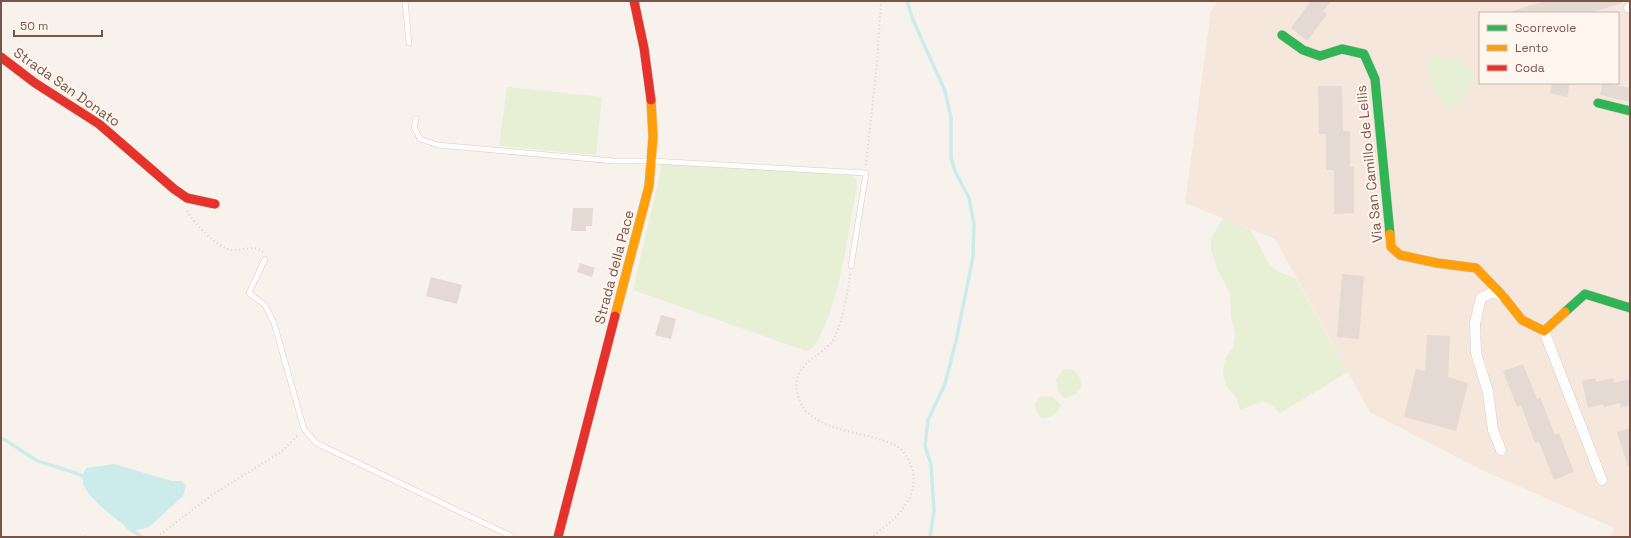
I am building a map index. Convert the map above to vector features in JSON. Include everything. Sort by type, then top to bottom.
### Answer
[{"type":"street","name":"Strada della Pace","points":[[558,537],[641,223],[652,161],[653,105],[650,77],[634,1]]},
{"type":"street","name":"Via San Camillo de Lellis","points":[[1282,34],[1303,50],[1320,56],[1342,49],[1364,54],[1375,79],[1391,247],[1400,255],[1437,263],[1476,268],[1503,296],[1522,320],[1544,331]]},
{"type":"street","name":"Strada San Donato","points":[[1,57],[35,83],[99,124],[174,189],[187,198],[216,204]]},
{"type":"street","points":[[1598,103],[1630,111]]},
{"type":"street","points":[[1501,450],[1493,430],[1488,392],[1476,353],[1475,323],[1481,298],[1493,292],[1503,296]]},
{"type":"street","points":[[1602,480],[1544,331],[1586,294],[1630,308]]},
{"type":"lane","points":[[406,1],[409,43]]},
{"type":"lane","points":[[416,119],[414,127],[420,139],[438,144],[614,161],[652,161],[866,173],[851,266]]},
{"type":"lane","points":[[265,259],[249,293],[265,305],[274,323],[304,429],[316,443],[513,537]]},
{"type":"path","points":[[866,173],[877,63],[881,1]]},
{"type":"path","points":[[185,207],[196,224],[222,246],[233,250],[255,248],[262,251],[265,259]]},
{"type":"path","points":[[851,266],[837,333],[830,345],[811,359],[800,370],[796,380],[796,390],[806,412],[817,419],[832,427],[889,443],[899,448],[909,461],[914,479],[910,500],[900,513],[872,537]]},
{"type":"path","points":[[157,537],[212,495],[281,452],[304,429]]},
{"type":"path","points":[[84,536],[90,537]]},
{"type":"shaded area","points":[[1218,1],[1630,1],[1630,537],[1611,537],[1614,528],[1482,470],[1370,412],[1275,239],[1185,203],[1211,11]]},
{"type":"green space","points":[[1438,56],[1454,58],[1473,69],[1473,81],[1468,93],[1460,103],[1450,109],[1440,100],[1431,83],[1427,71],[1426,64],[1430,58]]},
{"type":"green space","points":[[507,87],[602,97],[596,155],[499,146]]},
{"type":"green space","points":[[662,164],[851,174],[856,178],[857,186],[837,290],[831,310],[814,347],[806,351],[633,290]]},
{"type":"green space","points":[[1223,218],[1251,230],[1269,264],[1277,271],[1296,279],[1348,372],[1280,413],[1274,407],[1265,402],[1257,403],[1240,410],[1236,397],[1225,384],[1223,372],[1225,359],[1233,347],[1235,333],[1231,317],[1230,293],[1218,271],[1211,250],[1211,239]]},
{"type":"green space","points":[[1063,370],[1074,370],[1078,375],[1081,384],[1075,395],[1064,398],[1058,391],[1056,379]]},
{"type":"green space","points":[[1042,396],[1053,397],[1061,405],[1055,414],[1047,418],[1041,418],[1035,406],[1037,401]]},
{"type":"water","points":[[114,464],[172,481],[182,481],[186,486],[183,496],[149,527],[133,531],[113,517],[99,504],[83,484],[83,477],[86,468]]},
{"type":"building","points":[[1311,1],[1331,1],[1323,11],[1327,14],[1307,41],[1291,28]]},
{"type":"building","points":[[1545,1],[1622,1],[1622,3],[1593,12],[1513,11]]},
{"type":"building","points":[[1552,84],[1570,84],[1567,97],[1550,93]]},
{"type":"building","points":[[1603,84],[1630,88],[1630,102],[1600,95]]},
{"type":"building","points":[[1318,86],[1342,86],[1343,131],[1350,131],[1350,167],[1354,167],[1354,213],[1334,214],[1334,170],[1326,170],[1326,134],[1319,134]]},
{"type":"building","points":[[573,208],[593,208],[592,226],[586,226],[586,231],[571,231]]},
{"type":"building","points":[[580,263],[595,268],[592,277],[577,272]]},
{"type":"building","points":[[1342,274],[1364,276],[1359,339],[1337,337]]},
{"type":"building","points":[[431,277],[462,285],[457,304],[426,296]]},
{"type":"building","points":[[661,315],[676,319],[671,339],[655,335]]},
{"type":"building","points":[[1427,335],[1450,336],[1448,377],[1468,383],[1456,431],[1404,417],[1416,369],[1425,371]]},
{"type":"building","points":[[1523,364],[1537,399],[1540,397],[1555,435],[1559,433],[1574,472],[1554,480],[1539,442],[1535,443],[1521,405],[1517,407],[1503,371]]},
{"type":"building","points":[[1595,378],[1596,382],[1613,378],[1614,383],[1630,379],[1630,405],[1621,408],[1620,403],[1604,407],[1603,404],[1588,408],[1582,381]]},
{"type":"building","points":[[1630,428],[1630,467],[1628,467],[1617,432]]},
{"type":"waterway","points":[[907,1],[913,20],[945,91],[951,118],[951,158],[955,171],[969,198],[974,224],[973,257],[956,341],[945,384],[928,420],[925,446],[931,464],[934,511],[930,537]]},
{"type":"waterway","points":[[1,438],[36,460],[77,473],[86,478]]},
{"type":"waterway","points":[[125,523],[127,527],[142,537]]},
{"type":"traffic: fast","points":[[1282,35],[1303,50],[1320,56],[1342,49],[1364,54],[1375,79],[1390,234]]},
{"type":"traffic: fast","points":[[1598,103],[1630,111]]},
{"type":"traffic: fast","points":[[1565,312],[1585,294],[1630,308]]},
{"type":"traffic: slow","points":[[615,316],[649,186],[653,137],[651,100]]},
{"type":"traffic: slow","points":[[1390,234],[1391,247],[1400,255],[1437,263],[1476,268],[1503,296],[1522,320],[1544,331],[1565,312]]},
{"type":"traffic: jam","points":[[634,1],[644,48],[651,100]]},
{"type":"traffic: jam","points":[[1,57],[35,83],[99,124],[174,189],[187,198],[215,204]]},
{"type":"traffic: jam","points":[[558,537],[615,316]]}]
